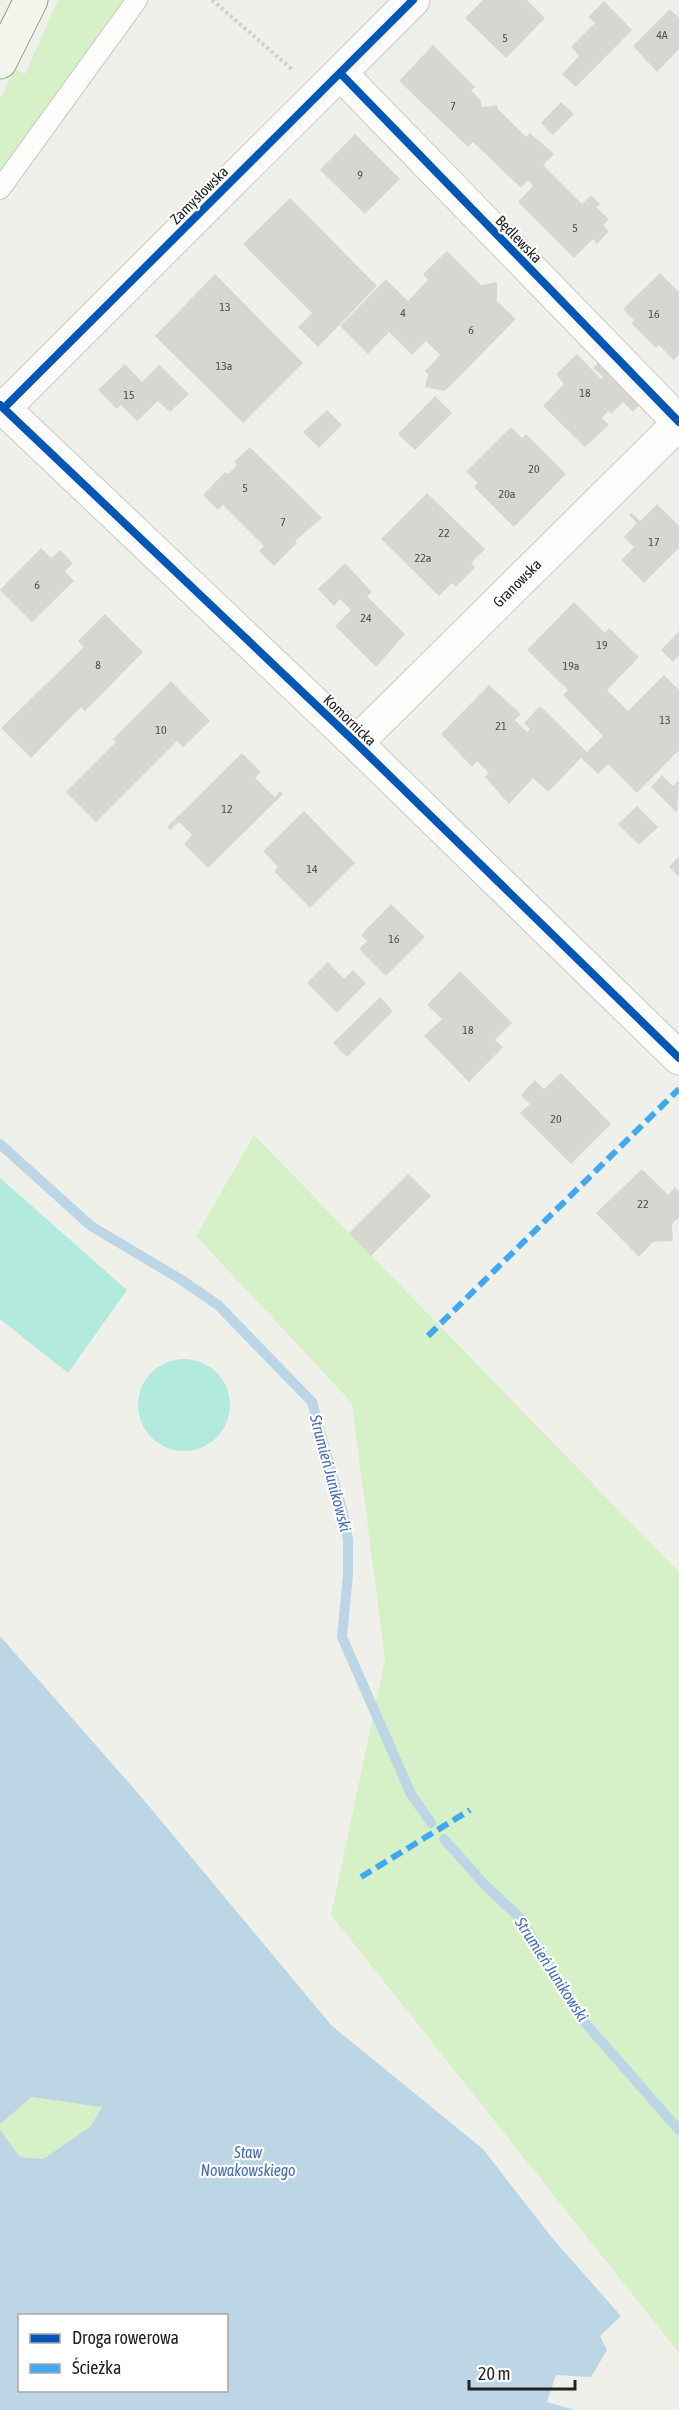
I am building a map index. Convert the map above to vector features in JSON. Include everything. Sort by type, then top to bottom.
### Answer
[{"type":"street","points":[[0,62],[31,0]]},
{"type":"street","name":"Zamysłowska","points":[[2,406],[332,83],[413,0]]},
{"type":"street","name":"Będlewska","points":[[332,83],[679,422]]},
{"type":"street","name":"Komornicka","points":[[2,406],[356,743],[679,1058]]},
{"type":"street","name":"Granowska","points":[[356,743],[679,422]]},
{"type":"lane","points":[[0,189],[137,0]]},
{"type":"path","points":[[212,0],[278,59],[332,83]]},
{"type":"green space","points":[[58,0],[127,0],[0,173],[0,99],[14,69],[25,74]]},
{"type":"green space","points":[[254,1135],[679,1572],[679,2353],[331,1915],[385,1660],[352,1403],[196,1236]]},
{"type":"green space","points":[[0,1178],[127,1290],[68,1373],[0,1319]]},
{"type":"green space","points":[[184,1359],[202,1362],[217,1372],[227,1387],[230,1405],[227,1423],[217,1438],[202,1448],[184,1451],[166,1448],[151,1438],[141,1423],[138,1405],[141,1387],[151,1372],[166,1362]]},
{"type":"green space","points":[[32,2097],[102,2106],[90,2127],[43,2159],[20,2157],[0,2130],[0,2124]]},
{"type":"water","name":"Staw Nowakowskiego","points":[[0,1636],[143,1799],[332,2026],[483,2149],[553,2239],[621,2316],[600,2336],[607,2350],[591,2377],[556,2375],[547,2402],[575,2410],[0,2410],[0,2130],[20,2157],[43,2159],[90,2127],[102,2107],[32,2097],[0,2124]]},
{"type":"building","points":[[483,0],[527,0],[545,18],[506,58],[465,18]]},
{"type":"building","points":[[604,1],[632,30],[576,87],[562,74],[579,56],[571,47],[595,23],[588,17]]},
{"type":"building","points":[[670,9],[679,18],[679,49],[657,72],[633,46]]},
{"type":"building","points":[[433,45],[475,87],[471,90],[481,101],[482,107],[497,105],[498,109],[526,137],[530,133],[554,154],[543,165],[582,204],[591,195],[600,204],[596,207],[609,219],[603,225],[609,231],[597,244],[593,239],[574,258],[518,202],[533,186],[528,180],[521,188],[473,142],[468,147],[399,81]]},
{"type":"building","points":[[561,102],[574,114],[553,135],[541,123]]},
{"type":"building","points":[[355,134],[400,179],[365,214],[320,170]]},
{"type":"building","points":[[290,198],[377,286],[318,347],[298,327],[312,313],[243,244]]},
{"type":"building","points":[[447,251],[481,285],[497,282],[497,301],[516,319],[445,391],[425,387],[428,374],[425,371],[440,355],[426,341],[412,355],[389,332],[368,354],[340,326],[386,279],[408,301],[428,280],[423,274]]},
{"type":"building","points":[[660,273],[679,292],[679,354],[674,360],[659,345],[656,348],[631,323],[634,320],[623,309]]},
{"type":"building","points":[[215,274],[303,363],[243,423],[155,336]]},
{"type":"building","points":[[577,354],[601,379],[603,377],[593,368],[604,357],[645,399],[633,412],[623,402],[611,414],[608,411],[602,418],[609,425],[585,447],[543,406],[564,384],[556,374]]},
{"type":"building","points":[[125,364],[142,382],[159,365],[189,394],[170,412],[158,401],[137,421],[121,405],[117,409],[98,390]]},
{"type":"building","points":[[435,396],[452,413],[415,450],[398,434]]},
{"type":"building","points":[[327,410],[342,425],[319,448],[303,432]]},
{"type":"building","points":[[511,427],[522,438],[526,434],[566,474],[514,527],[474,487],[478,483],[466,472]]},
{"type":"building","points":[[250,447],[322,518],[295,541],[297,543],[274,566],[259,551],[264,546],[223,505],[218,510],[203,495],[225,472],[228,474],[237,465],[234,462]]},
{"type":"building","points":[[427,493],[485,549],[471,563],[475,567],[456,587],[452,583],[439,596],[381,539]]},
{"type":"building","points":[[657,504],[679,526],[679,548],[644,583],[621,560],[634,547],[624,537],[637,523],[629,515],[632,513],[640,521]]},
{"type":"building","points":[[41,548],[51,558],[60,550],[73,563],[65,571],[74,581],[32,622],[0,590]]},
{"type":"building","points":[[345,563],[372,592],[367,596],[405,634],[376,667],[335,626],[351,610],[340,599],[334,606],[318,589]]},
{"type":"building","points":[[574,602],[605,633],[609,628],[639,657],[607,690],[628,711],[664,675],[679,690],[679,750],[637,793],[608,764],[598,774],[581,758],[548,792],[533,778],[509,804],[485,777],[489,773],[477,761],[472,767],[441,734],[489,685],[521,714],[515,720],[527,732],[530,729],[524,723],[540,706],[587,752],[603,736],[563,695],[568,690],[527,650]]},
{"type":"building","points":[[105,614],[143,652],[85,711],[81,707],[31,758],[1,728],[84,647],[78,641]]},
{"type":"building","points":[[679,631],[679,655],[673,662],[661,650]]},
{"type":"building","points":[[171,681],[210,721],[183,747],[177,741],[96,822],[66,792],[116,742],[113,739]]},
{"type":"building","points":[[242,753],[261,772],[255,778],[275,797],[280,791],[283,794],[208,868],[184,844],[192,835],[179,822],[170,830],[167,827]]},
{"type":"building","points":[[662,775],[673,786],[679,780],[677,813],[651,787]]},
{"type":"building","points":[[637,806],[658,827],[639,845],[618,824]]},
{"type":"building","points":[[304,811],[355,863],[310,908],[274,871],[278,867],[263,851]]},
{"type":"building","points":[[679,856],[679,877],[669,867]]},
{"type":"building","points":[[391,904],[425,937],[386,976],[359,949],[367,941],[361,935]]},
{"type":"building","points":[[328,962],[344,979],[353,970],[366,983],[337,1013],[307,983]]},
{"type":"building","points":[[460,971],[512,1023],[495,1040],[503,1047],[469,1082],[424,1036],[442,1019],[427,1005]]},
{"type":"building","points":[[380,997],[393,1011],[347,1057],[333,1043]]},
{"type":"building","points":[[561,1073],[611,1124],[571,1164],[520,1113],[530,1104],[521,1095],[535,1080],[544,1089]]},
{"type":"building","points":[[642,1169],[668,1195],[675,1187],[679,1192],[679,1217],[672,1224],[673,1241],[653,1242],[639,1257],[596,1213]]},
{"type":"building","points":[[408,1174],[431,1196],[371,1256],[349,1233]]},
{"type":"waterway","name":"Strumień Junikowski","points":[[0,1144],[91,1226],[180,1279],[218,1305],[312,1402],[343,1513],[348,1540],[348,1574],[342,1637],[411,1794],[431,1823]]},
{"type":"waterway","name":"Strumień Junikowski","points":[[444,1839],[484,1884],[521,1919],[580,2017],[679,2130]]},
{"type":"marked path","points":[[428,1336],[679,1089]]},
{"type":"marked path","points":[[361,1877],[470,1810]]},
{"type":"cycle path","points":[[4,408],[413,0]]},
{"type":"cycle path","points":[[341,74],[679,422]]},
{"type":"cycle path","points":[[0,405],[356,743],[679,1058]]}]
